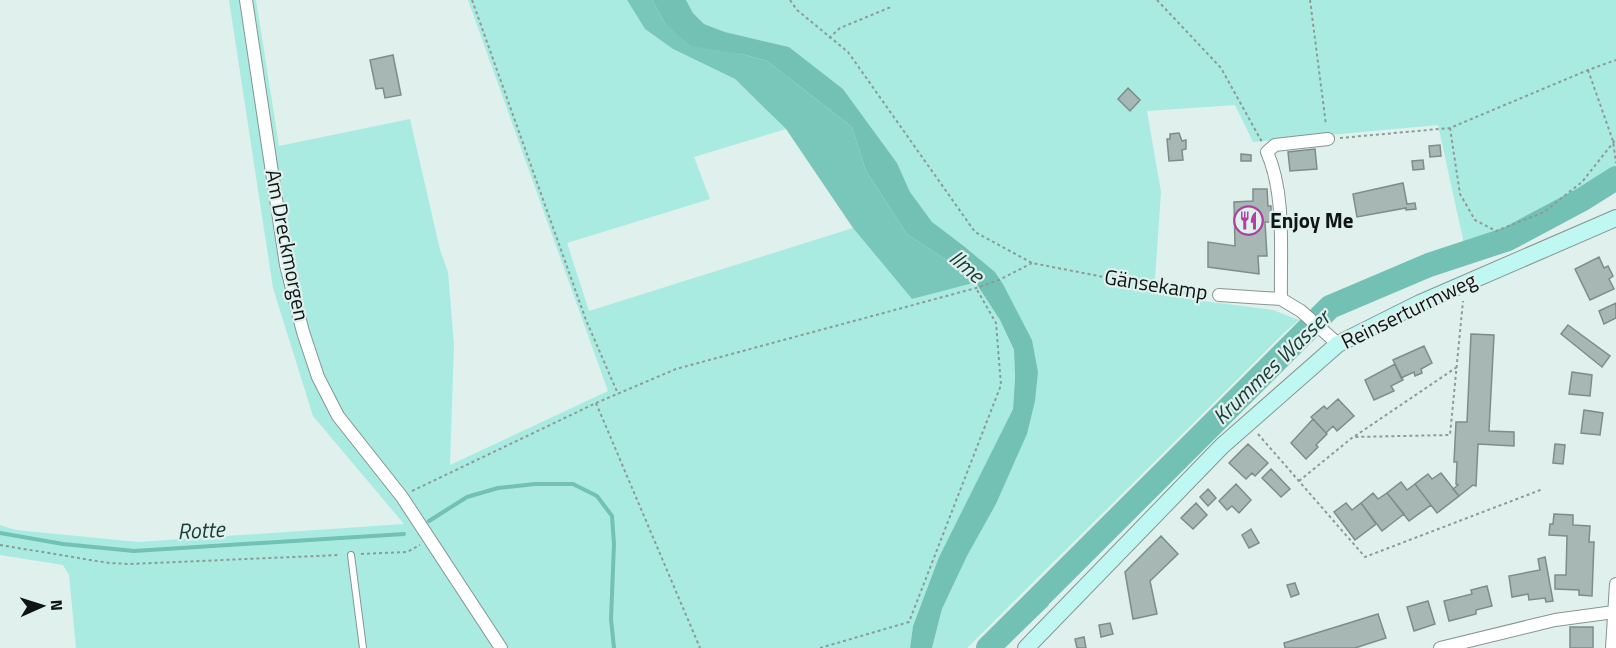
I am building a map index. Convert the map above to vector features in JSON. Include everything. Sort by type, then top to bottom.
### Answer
[{"type":"main road","name":"Reinserturmweg","points":[[1026,648],[1222,446],[1338,344],[1420,303],[1616,218]]},
{"type":"street","name":"Am Dreckmorgen","points":[[246,0],[286,265],[303,332],[318,376],[338,416],[402,497],[501,648]]},
{"type":"street","points":[[1328,139],[1275,145],[1267,152],[1273,165],[1279,196],[1281,299],[1301,311],[1338,344]]},
{"type":"street","name":"Gänsekamp","points":[[1219,295],[1281,299]]},
{"type":"street","points":[[1612,648],[1616,584]]},
{"type":"street","points":[[1440,648],[1555,621],[1614,612]]},
{"type":"lane","points":[[351,555],[363,648]]},
{"type":"path","points":[[472,0],[586,320],[618,394]]},
{"type":"path","name":"Gänsekamp","points":[[790,0],[797,10],[848,52],[975,232],[1032,263],[1191,294],[1219,295]]},
{"type":"path","points":[[1157,0],[1221,68],[1267,152]]},
{"type":"path","points":[[1310,0],[1328,139],[1450,128],[1616,60]]},
{"type":"path","points":[[830,38],[840,28],[891,7]]},
{"type":"path","points":[[1588,70],[1615,140],[1616,163]]},
{"type":"path","points":[[1450,128],[1460,194],[1475,220],[1496,231],[1544,212],[1582,182],[1615,140]]},
{"type":"path","points":[[402,497],[416,488],[597,403],[676,369],[976,288],[999,280],[1032,263]]},
{"type":"path","points":[[1353,437],[1450,435],[1465,284]]},
{"type":"path","points":[[820,648],[909,622],[1001,385],[996,323],[976,288]]},
{"type":"path","points":[[1299,481],[1353,437],[1457,367]]},
{"type":"path","points":[[597,403],[700,648]]},
{"type":"path","points":[[1249,423],[1365,557],[1543,489]]},
{"type":"path","points":[[0,545],[109,563],[130,564],[407,552],[430,540]]},
{"type":"shaded area","points":[[229,0],[256,0],[279,146],[410,119],[440,250],[448,272],[454,345],[450,465],[608,391],[468,0],[627,0],[645,29],[673,49],[735,79],[786,129],[694,157],[710,199],[567,243],[589,311],[853,228],[912,299],[973,282],[972,277],[1000,320],[1014,351],[1013,409],[939,557],[913,626],[910,648],[76,648],[69,575],[63,565],[0,555],[0,525],[16,530],[138,542],[404,524],[313,416],[273,288]]},
{"type":"shaded area","points":[[627,0],[652,0],[665,23],[742,54],[767,61],[852,127],[866,171],[907,234],[972,277],[973,283],[912,299],[853,228],[786,129],[735,79],[673,49],[645,29]]},
{"type":"shaded area","points":[[686,0],[1616,0],[1616,186],[1544,227],[1468,262],[1438,125],[1253,142],[1235,105],[1147,111],[1161,192],[1154,293],[1273,310],[1299,320],[967,648],[932,648],[942,609],[967,556],[996,504],[1027,434],[1032,340],[995,272],[932,223],[910,192],[897,163],[843,89],[789,47],[725,32],[704,24],[693,13]]},
{"type":"water","name":"Ilme","points":[[652,0],[686,0],[693,13],[704,24],[725,32],[789,47],[843,89],[897,163],[910,192],[932,222],[995,272],[1032,340],[1038,372],[1035,401],[1027,434],[996,504],[967,556],[942,609],[932,648],[910,648],[913,626],[939,557],[1013,409],[1014,350],[1000,320],[972,277],[907,234],[866,171],[852,127],[767,61],[742,54],[691,46],[665,23]]},
{"type":"water","points":[[1026,604],[1049,605],[1004,648],[976,648]]},
{"type":"building","points":[[393,55],[401,95],[385,98],[383,88],[376,89],[370,60]]},
{"type":"building","points":[[1128,88],[1140,100],[1130,111],[1118,99]]},
{"type":"building","points":[[1179,133],[1182,141],[1186,140],[1186,149],[1182,150],[1183,160],[1169,161],[1167,139],[1170,139],[1170,134]]},
{"type":"building","points":[[1440,145],[1441,156],[1430,157],[1429,146]]},
{"type":"building","points":[[1315,149],[1317,169],[1290,171],[1288,152]]},
{"type":"building","points":[[1241,154],[1251,155],[1251,161],[1241,161]]},
{"type":"building","points":[[1423,160],[1424,169],[1413,170],[1412,161]]},
{"type":"building","points":[[1403,183],[1407,204],[1415,203],[1416,209],[1406,210],[1406,208],[1357,217],[1353,194]]},
{"type":"building","points":[[1253,189],[1267,189],[1268,206],[1271,206],[1271,222],[1265,222],[1267,256],[1258,256],[1259,274],[1208,267],[1208,242],[1235,246],[1234,202],[1253,201]]},
{"type":"building","points":[[1599,257],[1604,268],[1608,266],[1613,276],[1609,279],[1614,289],[1590,300],[1575,269]]},
{"type":"building","points":[[1616,303],[1616,318],[1604,324],[1599,311]]},
{"type":"building","points":[[1568,325],[1610,356],[1602,367],[1561,334]]},
{"type":"building","points":[[1471,334],[1494,335],[1489,431],[1514,432],[1514,446],[1478,444],[1476,486],[1473,485],[1459,496],[1453,489],[1458,485],[1456,484],[1457,462],[1454,462],[1456,422],[1467,422]]},
{"type":"building","points":[[1424,346],[1432,363],[1421,369],[1422,373],[1415,376],[1414,372],[1401,378],[1393,360]]},
{"type":"building","points":[[1395,364],[1403,380],[1391,386],[1394,391],[1374,400],[1365,380]]},
{"type":"building","points":[[1572,372],[1592,375],[1590,396],[1569,394]]},
{"type":"building","points":[[1338,399],[1354,416],[1337,431],[1333,426],[1326,433],[1311,417],[1324,406],[1327,409]]},
{"type":"building","points":[[1584,410],[1603,413],[1600,435],[1581,433]]},
{"type":"building","points":[[1313,419],[1327,434],[1306,459],[1291,443]]},
{"type":"building","points":[[1248,444],[1268,463],[1255,476],[1252,473],[1246,479],[1229,463]]},
{"type":"building","points":[[1555,444],[1565,445],[1563,464],[1553,463]]},
{"type":"building","points":[[1271,469],[1290,489],[1281,497],[1262,478]]},
{"type":"building","points":[[1441,473],[1459,496],[1437,513],[1415,484],[1428,474],[1432,479]]},
{"type":"building","points":[[1401,482],[1407,490],[1415,484],[1431,505],[1409,521],[1387,493]]},
{"type":"building","points":[[1236,484],[1251,500],[1239,513],[1232,506],[1227,510],[1219,501]]},
{"type":"building","points":[[1208,489],[1216,498],[1208,506],[1200,497]]},
{"type":"building","points":[[1373,493],[1378,499],[1387,493],[1404,514],[1382,531],[1361,503]]},
{"type":"building","points":[[1196,503],[1207,515],[1193,529],[1181,518]]},
{"type":"building","points":[[1346,503],[1352,510],[1361,503],[1376,524],[1355,540],[1334,512]]},
{"type":"building","points":[[1554,514],[1573,515],[1573,525],[1590,526],[1589,542],[1594,542],[1592,596],[1579,595],[1579,590],[1555,589],[1555,575],[1566,575],[1567,536],[1549,535]]},
{"type":"building","points":[[1251,529],[1259,543],[1249,548],[1242,535]]},
{"type":"building","points":[[1161,536],[1178,554],[1150,581],[1157,614],[1133,619],[1125,572]]},
{"type":"building","points":[[1545,557],[1553,601],[1546,602],[1545,598],[1529,600],[1528,594],[1512,597],[1509,576],[1540,570],[1538,559]]},
{"type":"building","points":[[1295,583],[1299,594],[1291,597],[1287,585]]},
{"type":"building","points":[[1487,586],[1492,606],[1476,610],[1476,614],[1449,621],[1444,601],[1472,594],[1471,590]]},
{"type":"building","points":[[1428,601],[1435,624],[1414,631],[1407,607]]},
{"type":"building","points":[[1378,614],[1386,638],[1355,648],[1285,648],[1284,643]]},
{"type":"building","points":[[1110,623],[1113,634],[1101,637],[1099,625]]},
{"type":"building","points":[[1570,627],[1593,627],[1593,648],[1570,648]]},
{"type":"building","points":[[1084,637],[1086,648],[1077,648],[1075,639]]},
{"type":"waterway","name":"Krummes Wasser","points":[[988,648],[1330,307],[1429,265],[1508,239],[1583,199],[1616,178]]},
{"type":"waterway","name":"Rotte","points":[[429,521],[467,497],[498,488],[535,484],[573,484],[597,496],[612,516],[614,544],[611,619],[614,648]]},
{"type":"waterway","name":"Rotte","points":[[0,533],[63,544],[134,551],[404,534]]},
{"type":"place","name":"Enjoy Me","points":[[1249,221]]}]
